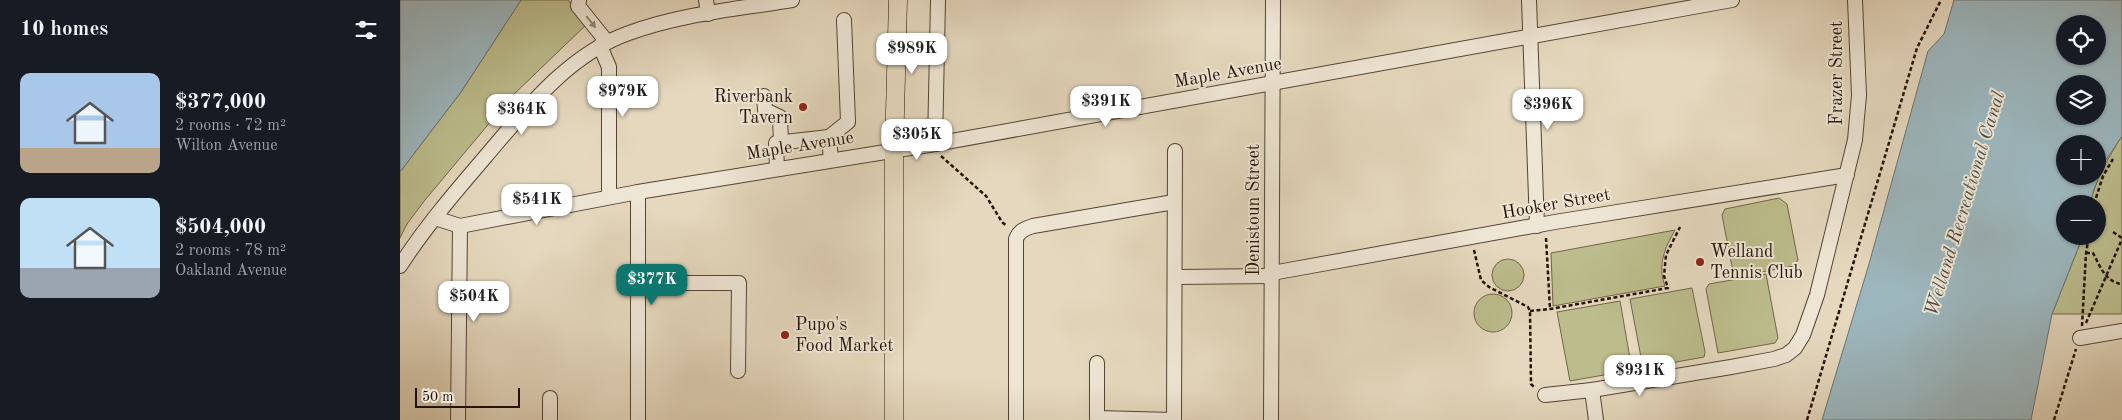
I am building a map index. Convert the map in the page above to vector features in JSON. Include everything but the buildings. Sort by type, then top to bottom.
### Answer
[{"type":"main road","points":[[894,420],[894,150],[898,0]]},
{"type":"street","points":[[579,0],[578,6],[604,44],[609,67],[609,197]]},
{"type":"street","points":[[400,266],[435,218],[478,165],[536,101],[566,71],[604,44],[707,7],[792,0]]},
{"type":"street","points":[[937,143],[938,0]]},
{"type":"street","name":"Denistoun Street","points":[[1271,420],[1273,0]]},
{"type":"street","points":[[1529,0],[1543,225]]},
{"type":"street","name":"Maple Avenue","points":[[435,218],[460,226],[609,197],[937,143],[1732,0]]},
{"type":"street","name":"Frazer Street","points":[[1545,395],[1592,390],[1774,359],[1786,355],[1795,348],[1803,336],[1817,295],[1855,140],[1858,109],[1855,0]]},
{"type":"street","points":[[777,169],[776,143],[829,137],[848,122],[844,20]]},
{"type":"street","points":[[764,96],[765,110],[780,117],[781,143]]},
{"type":"street","points":[[829,137],[831,160]]},
{"type":"street","points":[[1097,363],[1097,418],[1174,420],[1175,151]]},
{"type":"street","name":"Hooker Street","points":[[1175,277],[1272,274],[1543,225],[1847,175]]},
{"type":"street","points":[[638,192],[638,420]]},
{"type":"street","points":[[1016,420],[1016,240],[1018,234],[1022,230],[1033,226],[1174,202]]},
{"type":"street","points":[[458,420],[460,226]]},
{"type":"street","points":[[638,283],[739,283],[738,371]]},
{"type":"street","points":[[2080,336],[2122,332]]},
{"type":"street","points":[[1592,390],[1596,420]]},
{"type":"street","points":[[550,398],[550,420]]},
{"type":"path","points":[[1807,420],[1917,48],[1942,0]]},
{"type":"path","points":[[937,143],[940,156],[986,196],[1002,222],[1018,234]]},
{"type":"path","points":[[2097,195],[2103,176],[2112,159]]},
{"type":"path","points":[[1543,225],[1546,237],[1550,309]]},
{"type":"path","points":[[1530,310],[1550,309],[1668,288],[1664,276],[1666,255],[1680,227]]},
{"type":"path","points":[[2113,232],[2122,238]]},
{"type":"path","points":[[1471,239],[1482,280],[1489,286],[1525,303],[1530,310],[1531,384],[1545,395]]},
{"type":"path","points":[[2080,336],[2087,245]]},
{"type":"path","points":[[2086,253],[2092,252],[2106,277],[2116,284],[2122,284]]},
{"type":"green space","points":[[521,0],[568,0],[587,24],[512,96],[425,200],[407,224],[400,238],[400,172],[461,92]]},
{"type":"green space","points":[[2122,136],[2122,314],[2052,314],[2079,245],[2106,245],[2106,195],[2093,195],[2096,185],[2106,185],[2106,163]]},
{"type":"green space","points":[[1779,198],[1787,204],[1798,260],[1794,266],[1734,277],[1722,215],[1725,209]]},
{"type":"green space","points":[[1675,230],[1663,257],[1662,271],[1665,286],[1553,306],[1551,253]]},
{"type":"green space","points":[[1508,259],[1519,264],[1524,275],[1519,286],[1508,291],[1497,286],[1492,275],[1497,264]]},
{"type":"green space","points":[[1766,274],[1778,338],[1775,343],[1718,353],[1706,289],[1709,284]]},
{"type":"green space","points":[[1692,288],[1705,352],[1704,357],[1643,368],[1630,299]]},
{"type":"green space","points":[[1493,294],[1506,300],[1512,313],[1506,326],[1493,332],[1480,326],[1474,313],[1480,300]]},
{"type":"green space","points":[[1620,301],[1632,370],[1570,381],[1557,312]]},
{"type":"water","points":[[400,0],[521,0],[461,92],[400,172]]},
{"type":"water","name":"Welland Recreational Canal","points":[[1954,0],[2122,0],[2122,136],[2106,160],[2106,135],[2056,135],[2056,185],[2096,185],[2092,195],[2056,195],[2056,245],[2079,245],[2052,314],[2031,420],[1822,420],[1869,264],[1928,51],[1944,34]]},
{"type":"place","name":"Riverbank Tavern","points":[[803,107]]},
{"type":"place","name":"Welland Tennis Club","points":[[1700,262]]},
{"type":"place","name":"Pupo's Food Market","points":[[785,335]]}]
